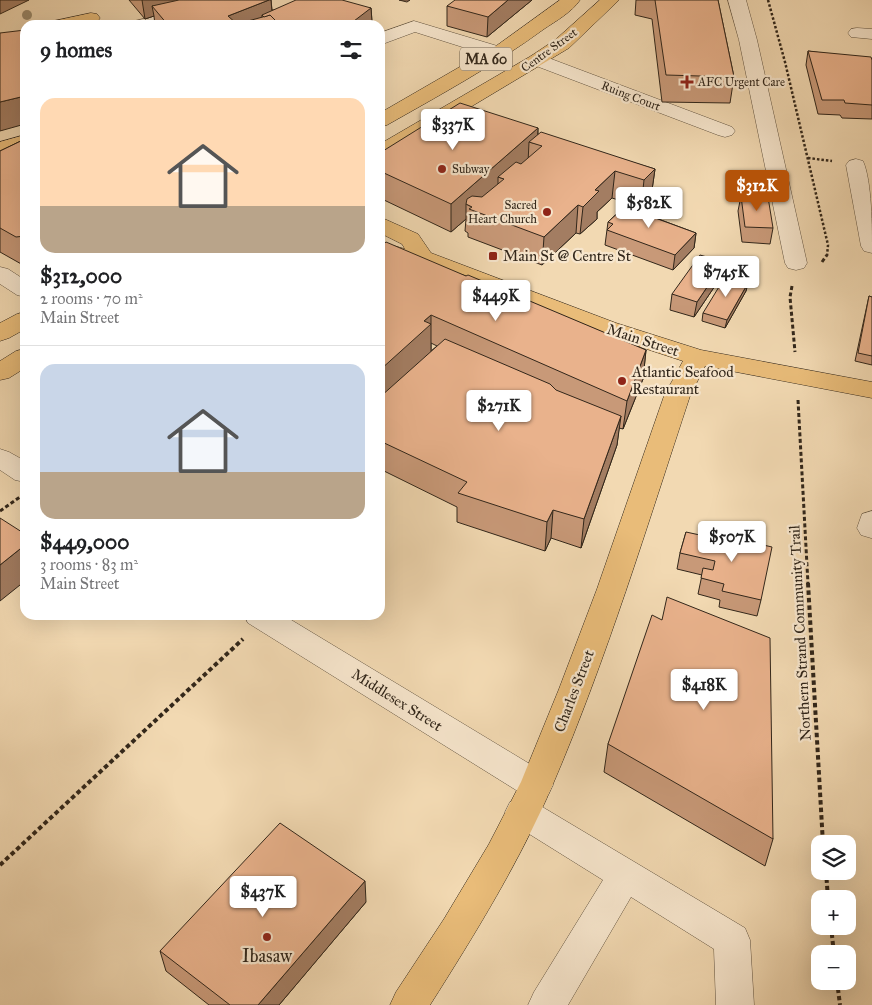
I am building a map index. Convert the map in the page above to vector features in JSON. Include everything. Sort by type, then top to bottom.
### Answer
[{"type":"main road","name":"Centre Street","points":[[385,118],[497,52],[549,18],[571,0]]},
{"type":"main road","name":"Centre Street","points":[[385,150],[562,44],[610,0]]},
{"type":"main road","points":[[76,20],[89,16]]},
{"type":"main road","points":[[0,148],[20,142]]},
{"type":"main road","points":[[385,226],[410,239],[423,258]]},
{"type":"main road","name":"Main Street","points":[[385,251],[423,258],[607,328],[696,357],[872,390]]},
{"type":"main road","points":[[0,333],[20,322]]},
{"type":"main road","name":"Charles Street","points":[[410,1005],[501,855],[529,799],[575,689],[609,598],[677,396],[696,357]]},
{"type":"main road","points":[[0,372],[20,360]]},
{"type":"street","points":[[737,0],[748,40],[796,263]]},
{"type":"street","points":[[162,20],[244,1]]},
{"type":"street","points":[[385,37],[414,26],[497,52]]},
{"type":"street","name":"Ruing Court","points":[[538,60],[725,131]]},
{"type":"street","points":[[856,165],[872,246]]},
{"type":"street","name":"Middlesex Street","points":[[266,620],[529,799],[625,875],[732,940],[735,1005]]},
{"type":"street","points":[[547,1005],[625,875]]},
{"type":"path","points":[[808,158],[826,160]]},
{"type":"path","name":"Northern Strand Community Trail","points":[[800,422],[823,835]]},
{"type":"path","points":[[0,511],[20,497]]},
{"type":"path","points":[[0,865],[259,620]]},
{"type":"path","points":[[838,990],[840,1005]]},
{"type":"building","points":[[179,0],[269,0],[228,16],[232,20],[164,20],[152,6]]},
{"type":"building","points":[[296,0],[342,0],[371,8],[355,20],[275,20],[270,15],[264,17],[262,15]]},
{"type":"building","points":[[455,0],[508,0],[488,17],[447,6]]},
{"type":"building","points":[[655,0],[718,0],[734,77],[666,75]]},
{"type":"building","points":[[270,15],[275,20],[252,20]]},
{"type":"building","points":[[20,31],[20,97],[0,102],[0,33]]},
{"type":"building","points":[[808,51],[871,57],[872,105],[845,103],[844,100],[822,100]]},
{"type":"building","points":[[460,103],[538,128],[451,204],[385,173],[385,150]]},
{"type":"building","points":[[541,132],[655,169],[644,180],[615,171],[595,190],[599,191],[583,207],[578,205],[544,237],[469,209],[472,207],[466,204],[467,199],[472,196],[482,197],[504,179],[498,177],[516,162],[521,164],[542,146],[529,142]]},
{"type":"building","points":[[20,141],[20,237],[16,237],[0,228],[0,151]]},
{"type":"building","points":[[741,196],[768,197],[773,228],[745,227]]},
{"type":"building","points":[[632,200],[654,208],[647,215],[696,233],[675,255],[607,230],[613,224],[608,222]]},
{"type":"building","points":[[385,243],[466,276],[468,275],[646,350],[627,401],[431,315],[424,321],[431,324],[385,365]]},
{"type":"building","points":[[700,255],[724,262],[697,302],[672,294]]},
{"type":"building","points":[[725,277],[748,283],[727,320],[703,313]]},
{"type":"building","points":[[869,296],[872,297],[872,356],[858,353]]},
{"type":"building","points":[[445,339],[550,384],[556,390],[621,416],[584,519],[553,510],[547,522],[458,493],[467,482],[385,443],[385,393]]},
{"type":"building","points":[[0,518],[20,531],[20,549],[0,565]]},
{"type":"building","points":[[686,532],[723,540],[724,536],[772,547],[761,600],[722,591],[724,584],[701,578],[703,568],[713,570],[715,561],[680,553]]},
{"type":"building","points":[[667,597],[770,638],[773,839],[608,744],[652,615],[662,620]]},
{"type":"building","name":"Ibasaw","points":[[280,823],[365,881],[258,1005],[230,1005],[160,951]]},
{"type":"place","name":"AFC Urgent Care","points":[[687,82]]},
{"type":"place","name":"Subway","points":[[442,169]]},
{"type":"place","name":"Sacred Heart Church","points":[[547,212]]},
{"type":"place","name":"Main St @ Centre St","points":[[493,256]]},
{"type":"place","name":"Atlantic Seafood Restaurant","points":[[622,381]]},
{"type":"place","name":"Ibasaw","points":[[267,937]]}]
